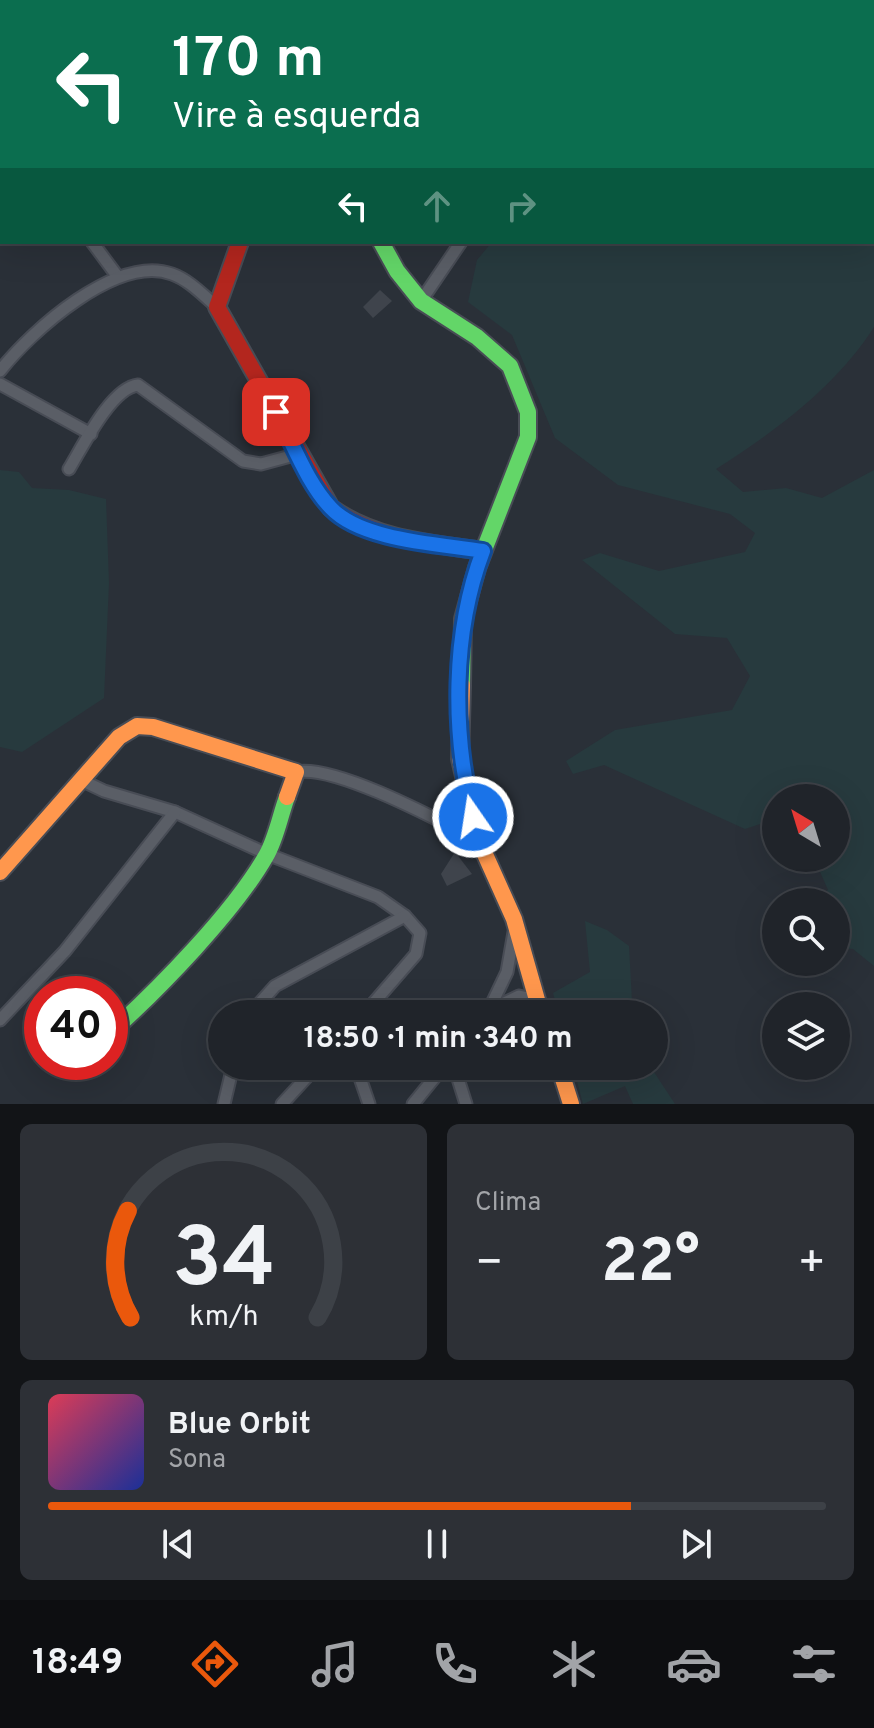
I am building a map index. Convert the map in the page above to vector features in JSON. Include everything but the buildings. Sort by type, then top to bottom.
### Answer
[{"type":"street","points":[[93,244],[118,277]]},
{"type":"street","points":[[217,307],[239,244]]},
{"type":"street","points":[[382,244],[397,271],[421,301],[477,337],[510,366],[528,412],[528,437],[483,551],[463,619],[460,759],[479,841],[514,919],[537,1000]]},
{"type":"street","points":[[421,301],[460,244]]},
{"type":"street","points":[[0,371],[32,335],[86,295],[118,277],[156,271],[172,274],[217,307],[331,508],[357,526],[404,539],[483,551]]},
{"type":"street","points":[[0,384],[91,434]]},
{"type":"street","points":[[69,469],[120,392],[138,385],[243,461],[261,464],[298,454]]},
{"type":"street","points":[[0,872],[119,737],[144,725],[296,772],[322,772],[428,815],[479,841]]},
{"type":"street","points":[[128,1017],[241,892],[267,854],[296,772]]},
{"type":"street","points":[[83,781],[104,791],[175,812],[267,854],[378,897],[405,916],[420,933],[416,954],[376,1000]]},
{"type":"street","points":[[0,1020],[65,951],[175,812]]},
{"type":"street","points":[[262,1000],[275,986],[405,916]]},
{"type":"street","points":[[494,1000],[507,972],[514,919]]},
{"type":"street","points":[[224,1104],[230,1080]]},
{"type":"street","points":[[282,1104],[304,1080]]},
{"type":"street","points":[[361,1080],[369,1104]]},
{"type":"street","points":[[413,1104],[433,1080]]},
{"type":"street","points":[[458,1080],[466,1104]]},
{"type":"street","points":[[563,1080],[571,1104]]},
{"type":"green space","points":[[490,244],[874,244],[874,327],[859,349],[802,407],[716,469],[743,492],[786,488],[822,498],[874,470],[874,966],[850,949],[850,888],[827,888],[820,872],[850,872],[850,784],[762,784],[762,824],[745,829],[604,765],[573,774],[566,761],[615,730],[732,710],[750,676],[727,638],[675,634],[582,560],[600,553],[659,571],[745,552],[755,533],[730,514],[618,485],[555,438],[512,335],[468,302],[477,260]]},
{"type":"green space","points":[[0,470],[19,472],[32,488],[69,490],[106,499],[109,583],[104,698],[22,752],[0,747]]},
{"type":"green space","points":[[585,921],[607,930],[629,946],[632,1000],[555,1000],[553,993],[590,972]]},
{"type":"green space","points":[[577,1080],[659,1080],[675,1104],[633,1104],[625,1086],[583,1104]]},
{"type":"traffic: fast","points":[[382,244],[397,271],[421,301],[477,337],[510,366],[528,412],[528,437],[477,568],[463,619],[462,685]]},
{"type":"traffic: fast","points":[[128,1016],[215,925],[252,878],[269,849],[287,797]]},
{"type":"traffic: slow","points":[[462,685],[460,759],[479,841],[514,919],[537,1000]]},
{"type":"traffic: slow","points":[[0,872],[119,737],[137,726],[153,727],[296,772],[287,797]]},
{"type":"traffic: slow","points":[[563,1080],[571,1104]]},
{"type":"traffic: jam","points":[[239,244],[217,307],[331,508],[348,519],[385,534],[483,551]]},
{"type":"route","points":[[276,412],[321,494],[343,518],[357,526],[404,539],[483,551],[463,619],[460,759],[473,817]]}]
